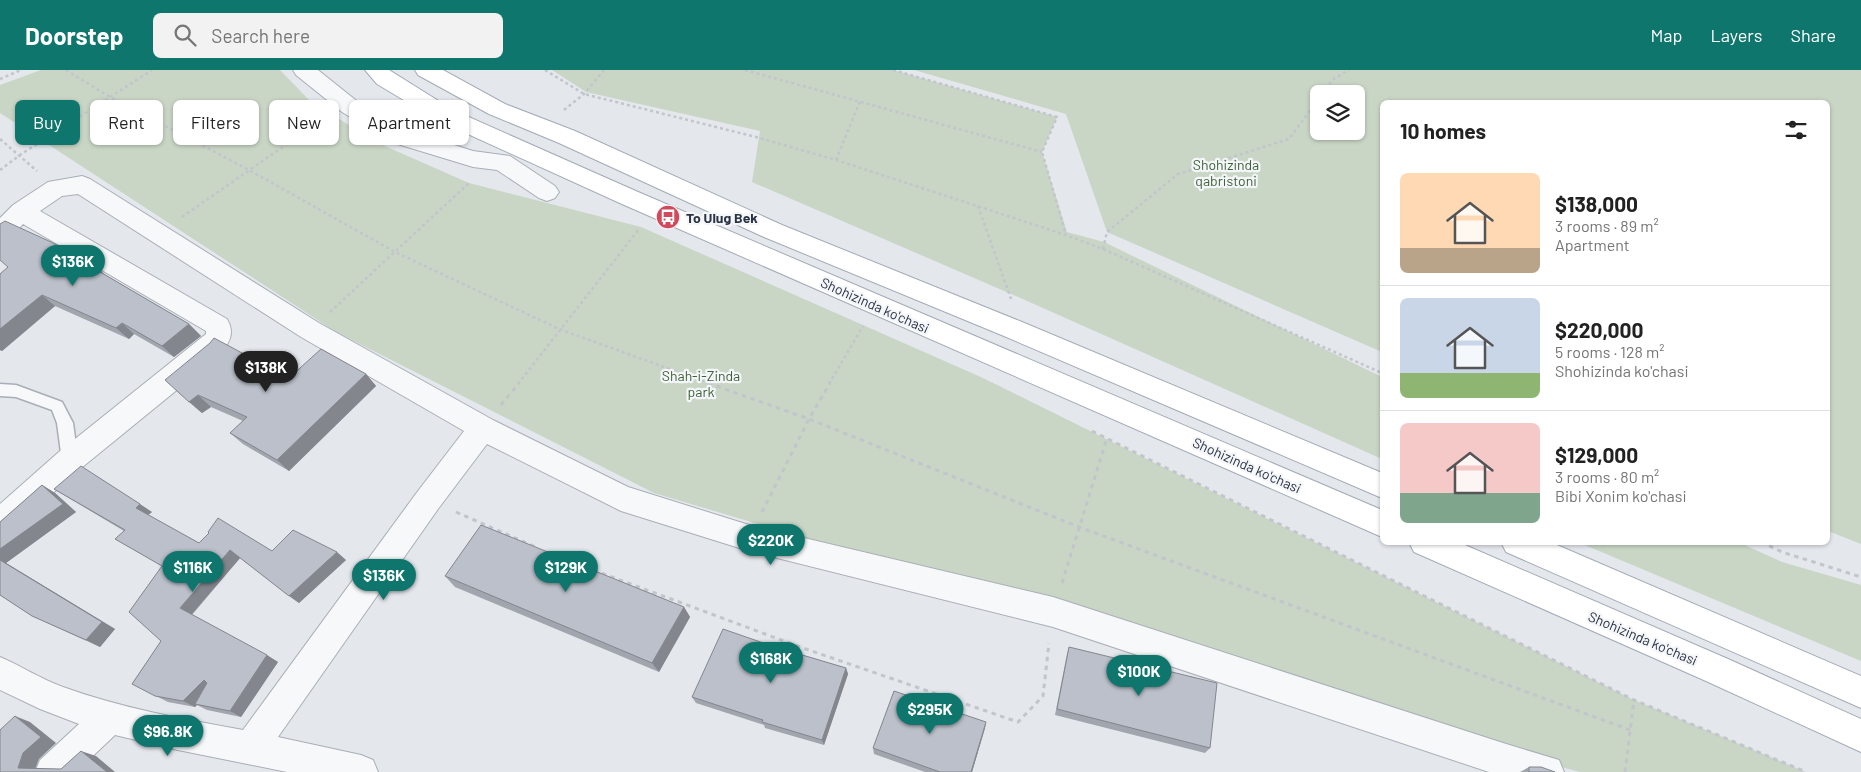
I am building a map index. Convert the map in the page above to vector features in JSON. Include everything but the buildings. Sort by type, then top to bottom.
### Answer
[{"type":"main road","name":"Shohizinda ko'chasi","points":[[376,70],[386,79],[445,115],[676,218],[1380,523]]},
{"type":"main road","name":"Shohizinda ko'chasi","points":[[426,70],[497,109],[567,137],[773,231],[1013,329],[1380,485]]},
{"type":"main road","name":"Shohizinda ko'chasi","points":[[1431,545],[1718,670],[1861,736]]},
{"type":"main road","points":[[1523,545],[1861,692]]},
{"type":"street","points":[[304,70],[350,107],[399,136],[474,159],[502,162],[547,192]]},
{"type":"street","points":[[0,233],[21,211],[56,188],[82,185],[310,330],[483,428],[621,498],[748,538],[1053,612],[1502,766],[1547,772]]},
{"type":"street","points":[[0,522],[70,460],[212,346],[219,336],[218,326],[21,211]]},
{"type":"street","points":[[250,748],[428,500],[483,428]]},
{"type":"street","points":[[0,673],[68,705],[176,735],[250,748],[361,772]]},
{"type":"street","points":[[52,772],[111,717]]},
{"type":"lane","points":[[0,390],[16,391],[57,406],[66,423],[70,460]]},
{"type":"path","points":[[0,79],[21,70]]},
{"type":"path","points":[[66,70],[110,97],[249,170],[395,252],[559,330],[809,419],[1079,527],[1630,730]]},
{"type":"path","points":[[0,170],[20,155],[152,70]]},
{"type":"path","points":[[545,70],[584,94],[756,137],[836,160],[1066,235],[1103,249],[1380,372]]},
{"type":"path","points":[[563,110],[584,94],[604,70]]},
{"type":"path","points":[[745,70],[1042,152]]},
{"type":"path","points":[[893,70],[1058,117],[1042,152],[1066,235]]},
{"type":"path","points":[[1328,85],[1332,80],[1349,70]]},
{"type":"path","points":[[836,160],[860,101]]},
{"type":"path","points":[[1103,249],[1107,232],[1178,174],[1289,139],[1310,110]]},
{"type":"path","points":[[0,139],[56,188]]},
{"type":"path","points":[[160,233],[285,145]]},
{"type":"path","points":[[310,330],[469,183]]},
{"type":"path","points":[[978,205],[1012,302]]},
{"type":"path","points":[[483,428],[641,226]]},
{"type":"path","points":[[748,538],[809,419],[863,326],[872,329]]},
{"type":"path","points":[[1089,430],[1634,700],[1806,772]]},
{"type":"path","points":[[580,565],[826,658],[1018,722],[1043,696],[1053,612],[1107,438]]},
{"type":"path","points":[[428,500],[544,550]]},
{"type":"path","points":[[1767,545],[1782,552],[1861,577]]},
{"type":"path","points":[[1625,772],[1634,700]]},
{"type":"green space","name":"Shah-i-Zinda park","points":[[41,70],[280,70],[309,100],[269,100],[269,145],[339,145],[339,119],[349,125],[349,145],[383,145],[469,183],[641,227],[983,378],[1634,700],[1806,772],[1580,772],[1475,744],[1053,612],[654,493],[336,332],[49,145],[80,145],[80,100],[15,100],[15,123],[0,113],[0,85]]},
{"type":"green space","points":[[552,70],[893,70],[1057,117],[1042,152],[1067,232],[1104,242],[1380,376],[1380,458],[1025,300],[752,182],[760,131],[586,92]]},
{"type":"green space","name":"Shohizinda qabristoni","points":[[914,70],[1861,70],[1861,544],[1830,532],[1830,100],[1380,100],[1380,351],[1107,232],[1066,114]]},
{"type":"green space","points":[[1585,545],[1744,545],[1782,562],[1861,585],[1861,661]]},
{"type":"place","name":"To Ulug Bek","points":[[668,217]]}]
